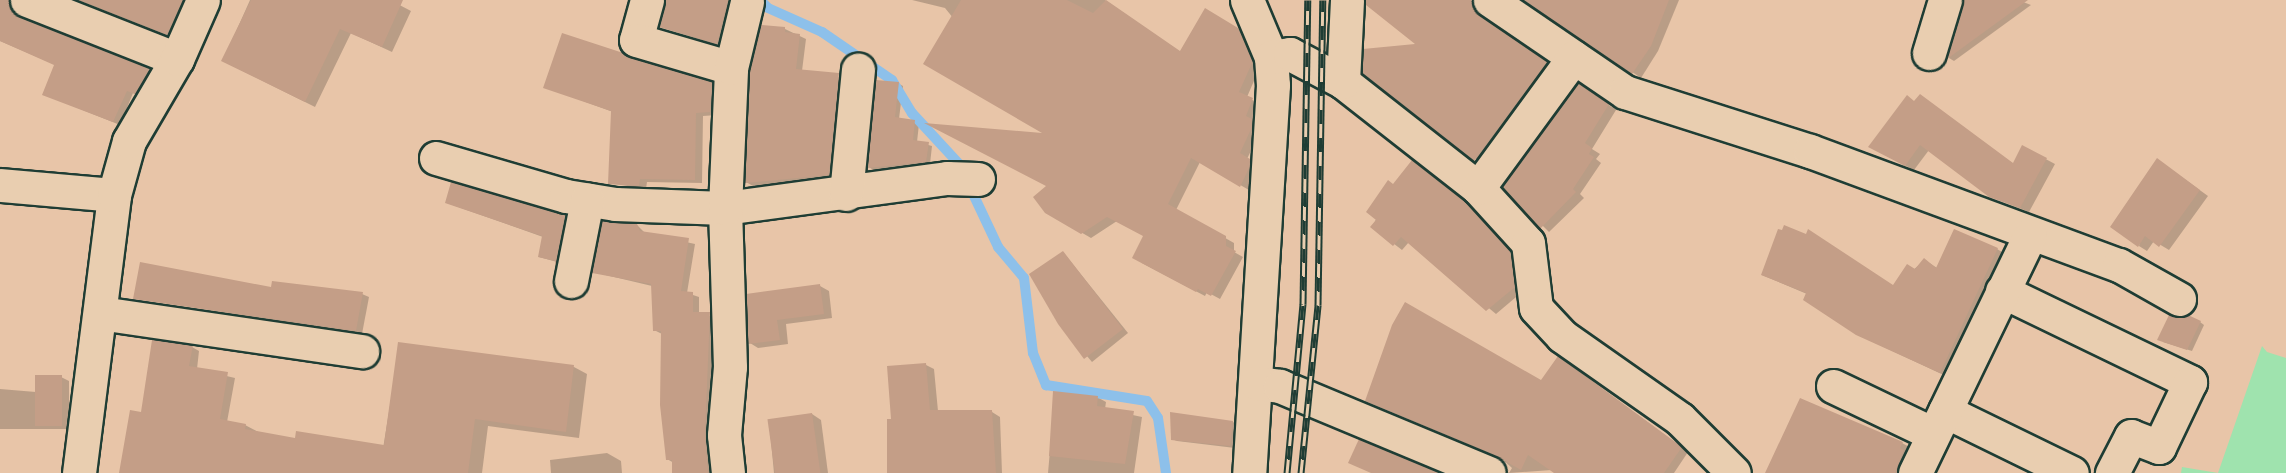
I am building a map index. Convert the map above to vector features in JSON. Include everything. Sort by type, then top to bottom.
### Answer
[{"type":"street","points":[[27,0],[177,59]]},
{"type":"street","points":[[80,473],[114,195],[129,141],[177,59],[203,0]]},
{"type":"street","points":[[647,0],[636,40],[731,68]]},
{"type":"street","points":[[1247,0],[1271,57],[1273,85],[1249,473]]},
{"type":"street","points":[[1343,82],[1347,0]]},
{"type":"street","points":[[1490,0],[1625,92],[1810,151],[2030,235],[2119,265],[2178,299]]},
{"type":"street","points":[[1929,52],[1945,0]]},
{"type":"street","points":[[728,473],[724,435],[730,367],[724,208],[731,68],[747,2]]},
{"type":"street","points":[[1271,57],[1290,54],[1343,82],[1478,188],[1528,243],[1536,308],[1562,336],[1680,419],[1734,473]]},
{"type":"street","points":[[1478,188],[1574,57]]},
{"type":"street","points":[[846,194],[858,70]]},
{"type":"street","points":[[436,158],[587,200],[615,204],[724,208],[846,194],[947,178],[978,179]]},
{"type":"street","points":[[0,185],[114,195]]},
{"type":"street","points":[[571,281],[587,200]]},
{"type":"street","points":[[1915,473],[2030,235]]},
{"type":"street","points":[[2002,291],[2190,382],[2159,447],[2131,436],[2112,473]]},
{"type":"street","points":[[100,313],[362,351]]},
{"type":"street","points":[[1256,383],[1280,386],[1489,473]]},
{"type":"street","points":[[1833,386],[1939,422],[2072,473]]},
{"type":"green space","points":[[2262,346],[2267,352],[2286,358],[2286,473],[2218,473]]},
{"type":"green space","points":[[2182,467],[2218,473],[2181,473]]},
{"type":"building","points":[[0,0],[9,0],[12,11],[20,17],[150,68],[135,94],[127,91],[113,122],[42,95],[54,65],[0,41]]},
{"type":"building","points":[[78,0],[183,0],[167,35]]},
{"type":"building","points":[[251,0],[403,0],[382,47],[340,29],[305,102],[221,61]]},
{"type":"building","points":[[666,0],[728,0],[717,44],[659,27]]},
{"type":"building","points":[[961,0],[1067,0],[1093,13],[1106,0],[1180,51],[1205,8],[1238,28],[1253,61],[1239,92],[1253,98],[1246,116],[1252,119],[1252,127],[1240,153],[1250,159],[1249,168],[1240,187],[1191,158],[1168,204],[1226,236],[1226,246],[1236,251],[1211,296],[1198,289],[1196,292],[1132,258],[1143,236],[1107,217],[1081,234],[1045,213],[1033,197],[1046,186],[924,123],[1042,133],[923,64]]},
{"type":"building","points":[[1366,0],[1471,0],[1479,15],[1547,62],[1474,161],[1362,73],[1363,49],[1415,44],[1366,5]]},
{"type":"building","points":[[1523,0],[1669,0],[1651,46],[1632,74]]},
{"type":"building","points":[[1963,0],[2028,0],[1947,59]]},
{"type":"building","points":[[761,25],[785,27],[785,32],[800,34],[796,69],[839,73],[829,175],[745,183],[750,71]]},
{"type":"building","points":[[562,33],[712,82],[710,112],[696,113],[695,180],[640,179],[639,186],[608,184],[611,111],[543,88]]},
{"type":"building","points":[[876,80],[899,82],[895,117],[915,120],[913,140],[929,142],[926,162],[867,168]]},
{"type":"building","points":[[1578,83],[1609,104],[1585,143],[1592,148],[1589,154],[1594,157],[1573,189],[1576,192],[1540,229],[1502,187]]},
{"type":"building","points":[[1920,94],[2013,163],[2022,145],[2047,158],[2020,208],[1989,197],[1920,145],[1905,166],[1868,147],[1907,95],[1914,101]]},
{"type":"building","points":[[2157,158],[2200,190],[2159,247],[2145,236],[2138,247],[2110,227]]},
{"type":"building","points":[[1412,160],[1465,202],[1510,251],[1515,287],[1486,311],[1401,237],[1393,246],[1370,227],[1376,220],[1366,212],[1388,180],[1393,184]]},
{"type":"building","points":[[451,182],[565,215],[555,267],[555,261],[538,257],[542,236],[445,203]]},
{"type":"building","points":[[602,221],[637,224],[640,231],[689,238],[681,291],[693,292],[693,312],[710,312],[705,434],[708,473],[672,473],[672,460],[666,460],[660,405],[661,331],[653,331],[651,284],[592,273]]},
{"type":"building","points":[[1784,225],[1806,234],[1808,229],[1893,285],[1907,264],[1915,269],[1924,258],[1936,268],[1954,229],[1998,248],[1940,373],[1856,335],[1803,300],[1806,293],[1761,275],[1778,229],[1782,230]]},
{"type":"building","points":[[1063,251],[1123,329],[1084,359],[1058,324],[1029,274]]},
{"type":"building","points":[[140,262],[271,287],[272,281],[363,292],[356,331],[133,299]]},
{"type":"building","points":[[820,284],[824,314],[777,320],[780,340],[748,344],[746,294]]},
{"type":"building","points":[[1405,302],[1541,380],[1558,356],[1682,447],[1664,473],[1554,473],[1528,455],[1521,470],[1496,456],[1365,401],[1392,325]]},
{"type":"building","points":[[2169,315],[2188,315],[2201,321],[2187,350],[2157,340]]},
{"type":"building","points":[[152,340],[193,345],[189,366],[228,372],[220,419],[246,424],[245,429],[295,438],[296,431],[384,445],[398,342],[574,365],[566,432],[475,419],[468,473],[119,473],[130,410],[141,412]]},
{"type":"building","points":[[926,363],[930,410],[992,410],[996,473],[887,473],[887,419],[891,419],[887,366]]},
{"type":"building","points":[[35,375],[62,375],[62,426],[35,426]]},
{"type":"building","points":[[1053,391],[1098,396],[1097,406],[1134,411],[1125,464],[1049,456]]},
{"type":"building","points":[[1800,398],[1903,442],[1900,448],[1904,450],[1895,473],[1765,473]]},
{"type":"building","points":[[1170,412],[1233,421],[1230,446],[1171,440]]},
{"type":"building","points":[[812,413],[820,473],[775,473],[767,419]]},
{"type":"building","points":[[1359,439],[1440,473],[1371,473],[1348,463]]},
{"type":"waterway","points":[[760,0],[768,8],[822,32],[892,80],[912,113],[959,164],[998,247],[1024,278],[1033,353],[1046,385],[1147,401],[1158,418],[1166,473]]},
{"type":"railway","points":[[1287,473],[1303,304],[1308,0]]},
{"type":"railway","points":[[1301,473],[1318,305],[1323,0]]}]
